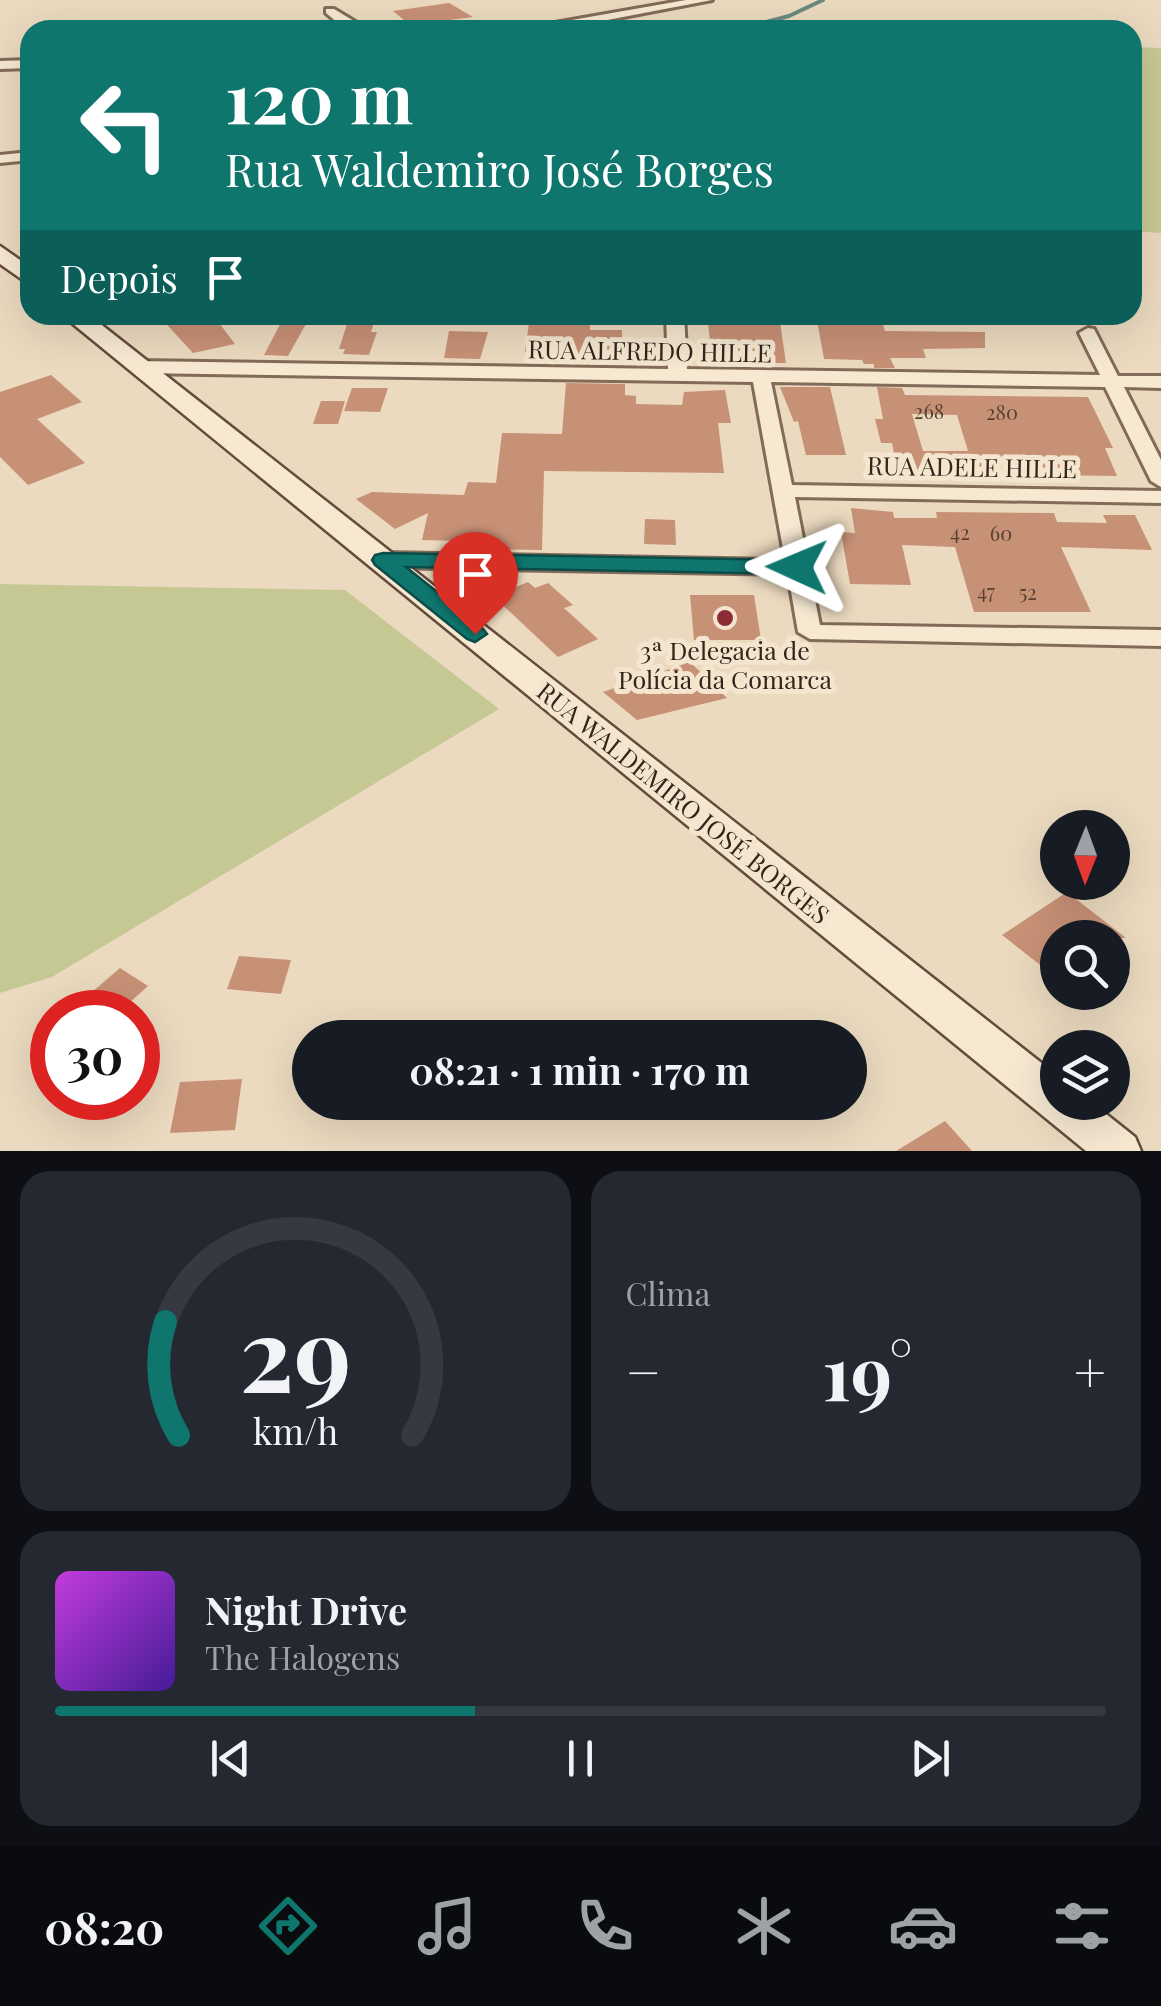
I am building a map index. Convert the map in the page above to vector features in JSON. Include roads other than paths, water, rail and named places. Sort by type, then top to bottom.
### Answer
[{"type":"main road","points":[[0,254],[20,270]]},
{"type":"main road","name":"RUA WALDEMIRO JOSÉ BORGES","points":[[86,325],[1040,1088]]},
{"type":"main road","name":"RUA WALDEMIRO JOSÉ BORGES","points":[[1080,1120],[1118,1151]]},
{"type":"street","points":[[590,20],[706,0]]},
{"type":"street","points":[[330,12],[345,20]]},
{"type":"street","points":[[675,325],[678,375]]},
{"type":"street","points":[[1088,333],[1161,481]]},
{"type":"street","name":"RUA ALFREDO HILLE","points":[[138,368],[1161,382]]},
{"type":"street","points":[[761,377],[810,632],[1161,638]]},
{"type":"street","name":"RUA ADELE HILLE","points":[[783,490],[1161,496]]},
{"type":"street","points":[[383,560],[797,567]]},
{"type":"waterway","points":[[774,20],[823,0]]},
{"type":"place","name":"3ª Delegacia de Polícia da Comarca","points":[[725,618]]}]
